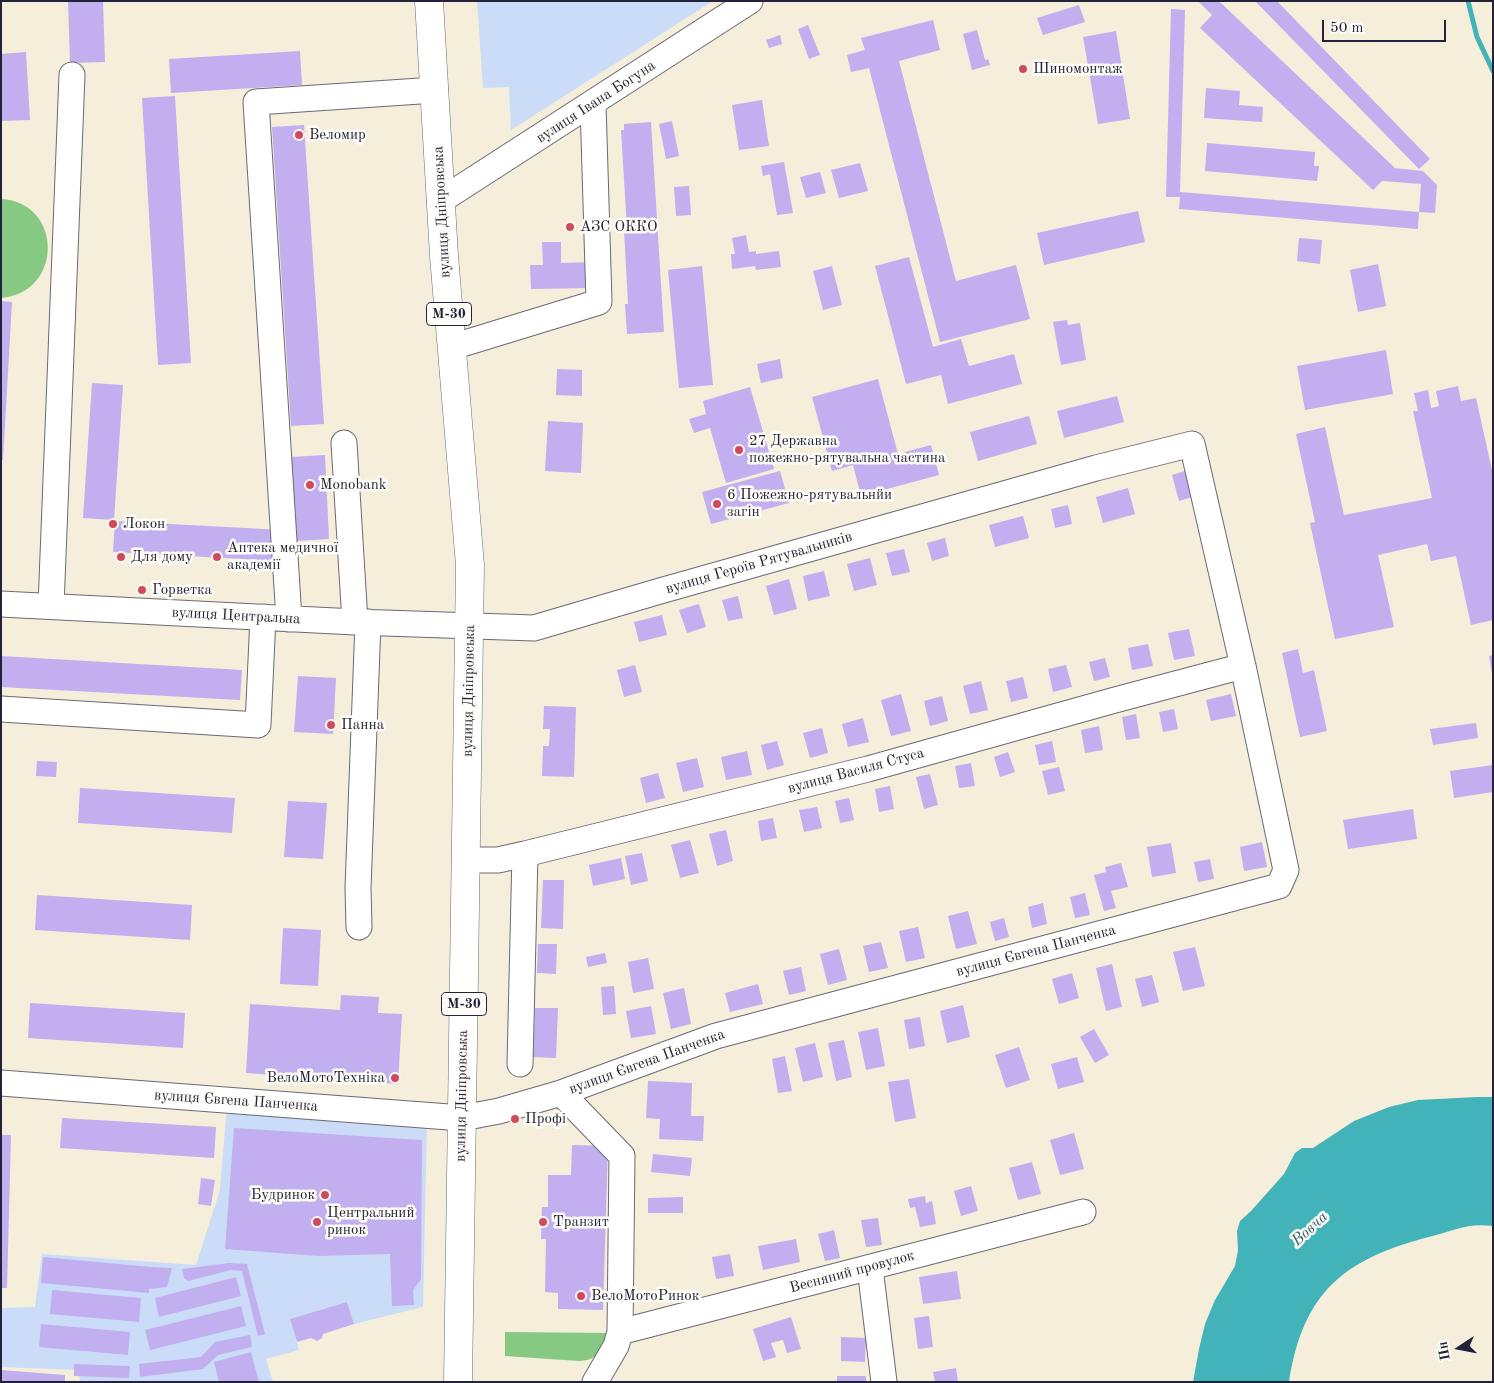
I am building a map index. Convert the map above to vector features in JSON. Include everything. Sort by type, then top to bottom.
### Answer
[{"type":"highway","name":"вулиця Дніпровська","points":[[429,1],[440,201],[470,565],[458,1382]]},
{"type":"street","name":"вулиця Івана Богуна","points":[[440,201],[750,1]]},
{"type":"street","points":[[50,606],[72,75]]},
{"type":"street","points":[[289,619],[256,102],[435,90]]},
{"type":"street","points":[[452,347],[599,302],[593,104]]},
{"type":"street","points":[[344,443],[362,622],[359,927]]},
{"type":"street","name":"вулиця Героїв Рятувальників","points":[[470,627],[534,628],[1068,476],[1192,444],[1243,666]]},
{"type":"street","name":"вулиця Центральна","points":[[1,604],[470,627]]},
{"type":"street","points":[[1,709],[258,725],[263,617]]},
{"type":"street","name":"вулиця Василя Стуса","points":[[465,860],[498,860],[525,854],[868,769],[1243,666]]},
{"type":"street","name":"вулиця Євгена Панченка","points":[[1,1083],[462,1118],[499,1111],[561,1093],[716,1036],[1279,886],[1286,870],[1243,666]]},
{"type":"street","points":[[520,1064],[525,854]]},
{"type":"street","points":[[561,1093],[622,1156],[620,1332],[616,1346],[595,1382]]},
{"type":"street","name":"Весняний провулок","points":[[620,1332],[1083,1212]]},
{"type":"street","points":[[870,1268],[884,1382]]},
{"type":"shaded area","points":[[477,1],[713,1],[511,130],[509,87],[483,88]]},
{"type":"shaded area","name":"Центральний ринок","points":[[227,1105],[427,1122],[423,1307],[354,1324],[347,1302],[290,1319],[299,1350],[266,1359],[273,1382],[80,1382],[79,1370],[1,1367],[1,1308],[35,1307],[42,1254],[196,1265],[220,1190]]},
{"type":"green space","points":[[1,199],[21,204],[36,215],[45,230],[48,248],[45,265],[36,281],[22,292],[1,298]]},
{"type":"green space","points":[[505,1332],[612,1333],[596,1356],[579,1361],[505,1356]]},
{"type":"water","name":"Вовча","points":[[1493,1097],[1493,1226],[1484,1225],[1460,1228],[1399,1246],[1373,1256],[1351,1269],[1332,1284],[1317,1302],[1305,1324],[1289,1382],[1193,1382],[1205,1324],[1215,1300],[1235,1266],[1238,1250],[1237,1231],[1240,1221],[1284,1174],[1295,1153],[1302,1148],[1313,1148],[1354,1121],[1389,1107],[1418,1100]]},
{"type":"building","points":[[68,1],[103,1],[105,62],[70,63]]},
{"type":"building","points":[[1198,1],[1218,1],[1222,4],[1394,168],[1423,171],[1437,185],[1435,213],[1419,212],[1421,184],[1382,181],[1373,190],[1200,28],[1212,15]]},
{"type":"building","points":[[1255,1],[1277,1],[1430,159],[1419,169]]},
{"type":"building","points":[[1079,5],[1085,22],[1043,35],[1037,18]]},
{"type":"building","points":[[1171,9],[1185,10],[1180,192],[1419,212],[1418,229],[1179,209],[1180,197],[1166,197]]},
{"type":"building","points":[[933,20],[940,50],[899,61],[956,281],[1016,265],[1030,319],[940,342],[869,68],[851,72],[847,55],[865,50],[861,38]]},
{"type":"building","points":[[808,25],[820,55],[809,59],[798,29]]},
{"type":"building","points":[[977,30],[985,60],[988,59],[990,65],[972,70],[963,34]]},
{"type":"building","points":[[1116,31],[1130,119],[1098,124],[1083,37]]},
{"type":"building","points":[[780,35],[782,44],[769,48],[766,40]]},
{"type":"building","points":[[300,51],[302,85],[171,93],[169,59]]},
{"type":"building","points":[[26,52],[30,120],[1,121],[1,54]]},
{"type":"building","points":[[1206,88],[1240,91],[1239,105],[1263,107],[1262,122],[1204,118]]},
{"type":"building","points":[[175,96],[191,363],[158,365],[142,98]]},
{"type":"building","points":[[762,100],[769,146],[739,150],[732,105]]},
{"type":"building","points":[[672,121],[679,156],[666,159],[659,124]]},
{"type":"building","points":[[651,122],[664,332],[627,334],[625,304],[628,304],[624,229],[627,229],[621,130],[624,130],[624,124]]},
{"type":"building","points":[[304,125],[324,424],[291,426],[272,127]]},
{"type":"building","points":[[1207,143],[1315,152],[1314,166],[1319,166],[1317,181],[1205,171]]},
{"type":"building","points":[[784,162],[793,213],[777,215],[770,174],[763,176],[761,166]]},
{"type":"building","points":[[860,163],[868,191],[839,198],[831,170]]},
{"type":"building","points":[[820,172],[826,193],[806,198],[800,177]]},
{"type":"building","points":[[689,186],[691,215],[676,216],[674,187]]},
{"type":"building","points":[[1138,211],[1145,242],[1044,265],[1037,233]]},
{"type":"building","points":[[746,235],[749,252],[756,251],[756,254],[779,251],[781,267],[756,270],[755,266],[732,269],[731,254],[735,254],[732,238]]},
{"type":"building","points":[[1299,238],[1322,240],[1320,264],[1297,261]]},
{"type":"building","points":[[542,242],[561,242],[561,263],[593,262],[594,288],[531,289],[530,265],[543,265]]},
{"type":"building","points":[[909,257],[933,347],[961,339],[969,366],[1014,354],[1022,384],[948,404],[941,375],[906,384],[875,266]]},
{"type":"building","points":[[1378,264],[1386,306],[1358,312],[1350,270]]},
{"type":"building","points":[[702,266],[713,385],[679,388],[668,270]]},
{"type":"building","points":[[832,266],[842,305],[823,310],[813,271]]},
{"type":"building","points":[[1,301],[12,302],[3,460],[1,460]]},
{"type":"building","points":[[1067,320],[1068,325],[1080,323],[1086,360],[1061,365],[1053,322]]},
{"type":"building","points":[[1386,350],[1393,394],[1305,410],[1297,366]]},
{"type":"building","points":[[780,359],[783,378],[761,383],[757,364]]},
{"type":"building","points":[[557,369],[582,370],[582,396],[556,395]]},
{"type":"building","points":[[878,379],[898,454],[931,445],[939,475],[861,496],[853,465],[832,471],[812,397]]},
{"type":"building","points":[[92,383],[123,385],[114,520],[83,518]]},
{"type":"building","points":[[1458,386],[1461,401],[1476,398],[1493,475],[1493,620],[1471,625],[1456,556],[1431,561],[1427,544],[1378,555],[1394,627],[1335,639],[1310,523],[1315,522],[1296,434],[1325,427],[1344,515],[1432,498],[1413,411],[1418,411],[1414,393],[1428,390],[1431,408],[1439,406],[1436,391]]},
{"type":"building","points":[[750,387],[774,469],[726,483],[710,428],[694,433],[689,419],[706,414],[703,401]]},
{"type":"building","points":[[1117,396],[1124,422],[1064,438],[1057,411]]},
{"type":"building","points":[[1029,416],[1037,444],[978,461],[970,432]]},
{"type":"building","points":[[548,421],[583,423],[581,473],[545,471]]},
{"type":"building","points":[[325,455],[329,539],[296,541],[291,457]]},
{"type":"building","points":[[780,471],[789,503],[711,524],[702,492]]},
{"type":"building","points":[[1185,471],[1192,497],[1179,501],[1172,475]]},
{"type":"building","points":[[1128,488],[1135,514],[1103,523],[1096,497]]},
{"type":"building","points":[[1068,505],[1072,524],[1055,528],[1051,509]]},
{"type":"building","points":[[1023,516],[1029,538],[995,547],[989,525]]},
{"type":"building","points":[[115,521],[282,530],[280,561],[113,552]]},
{"type":"building","points":[[945,538],[949,556],[932,561],[927,543]]},
{"type":"building","points":[[904,549],[910,572],[892,576],[886,553]]},
{"type":"building","points":[[870,558],[877,585],[854,591],[847,564]]},
{"type":"building","points":[[824,571],[830,596],[808,601],[803,576]]},
{"type":"building","points":[[789,579],[797,609],[774,615],[766,586]]},
{"type":"building","points":[[738,596],[743,618],[728,621],[722,600]]},
{"type":"building","points":[[699,604],[706,627],[687,633],[679,610]]},
{"type":"building","points":[[662,615],[667,635],[639,642],[634,622]]},
{"type":"building","points":[[1189,629],[1195,656],[1174,660],[1168,633]]},
{"type":"building","points":[[1148,644],[1153,666],[1132,670],[1128,648]]},
{"type":"building","points":[[1298,649],[1303,673],[1314,670],[1327,731],[1300,737],[1282,653]]},
{"type":"building","points":[[1493,655],[1493,673],[1492,673],[1489,656]]},
{"type":"building","points":[[1,656],[242,670],[240,700],[1,687]]},
{"type":"building","points":[[1105,658],[1110,677],[1094,681],[1089,662]]},
{"type":"building","points":[[635,665],[642,692],[624,697],[617,670]]},
{"type":"building","points":[[1066,665],[1072,687],[1053,692],[1048,669]]},
{"type":"building","points":[[298,676],[336,678],[333,734],[294,732]]},
{"type":"building","points":[[1023,677],[1028,698],[1011,702],[1006,681]]},
{"type":"building","points":[[981,681],[988,710],[970,714],[963,686]]},
{"type":"building","points":[[901,694],[911,731],[891,736],[881,700]]},
{"type":"building","points":[[1231,694],[1236,716],[1211,721],[1206,700]]},
{"type":"building","points":[[942,696],[948,721],[930,726],[924,701]]},
{"type":"building","points":[[544,706],[576,707],[574,777],[542,776],[543,746],[549,746],[550,729],[543,729]]},
{"type":"building","points":[[1174,709],[1178,729],[1163,732],[1159,712]]},
{"type":"building","points":[[1136,714],[1140,738],[1126,740],[1122,717]]},
{"type":"building","points":[[863,718],[869,742],[848,747],[842,724]]},
{"type":"building","points":[[1476,723],[1478,738],[1433,745],[1430,729]]},
{"type":"building","points":[[1099,726],[1103,750],[1085,753],[1081,730]]},
{"type":"building","points":[[822,728],[828,753],[810,758],[803,733]]},
{"type":"building","points":[[777,741],[784,765],[767,770],[761,745]]},
{"type":"building","points":[[1052,741],[1056,762],[1039,765],[1035,745]]},
{"type":"building","points":[[747,751],[752,775],[726,780],[721,757]]},
{"type":"building","points":[[1008,752],[1015,772],[1000,777],[994,757]]},
{"type":"building","points":[[697,758],[704,787],[683,792],[676,763]]},
{"type":"building","points":[[37,761],[57,762],[56,777],[36,776]]},
{"type":"building","points":[[971,763],[975,786],[959,788],[955,766]]},
{"type":"building","points":[[1493,765],[1493,792],[1454,798],[1450,771]]},
{"type":"building","points":[[1059,767],[1065,791],[1048,795],[1042,771]]},
{"type":"building","points":[[658,773],[665,798],[646,803],[640,778]]},
{"type":"building","points":[[930,774],[938,805],[924,809],[916,777]]},
{"type":"building","points":[[890,786],[894,809],[879,812],[875,789]]},
{"type":"building","points":[[80,788],[235,798],[232,833],[78,823]]},
{"type":"building","points":[[849,798],[854,820],[840,823],[835,801]]},
{"type":"building","points":[[288,801],[327,803],[323,859],[284,857]]},
{"type":"building","points":[[817,807],[822,828],[804,832],[799,810]]},
{"type":"building","points":[[1413,809],[1417,839],[1348,849],[1343,820]]},
{"type":"building","points":[[773,818],[777,838],[761,841],[758,821]]},
{"type":"building","points":[[726,830],[733,861],[717,866],[709,834]]},
{"type":"building","points":[[690,840],[699,873],[680,878],[671,845]]},
{"type":"building","points":[[1262,842],[1267,867],[1244,871],[1240,847]]},
{"type":"building","points":[[1171,843],[1176,873],[1152,877],[1147,847]]},
{"type":"building","points":[[642,853],[648,881],[631,885],[625,856]]},
{"type":"building","points":[[621,858],[625,879],[593,886],[589,865]]},
{"type":"building","points":[[1210,859],[1214,879],[1198,882],[1194,862]]},
{"type":"building","points":[[1121,863],[1128,887],[1111,891],[1116,908],[1104,911],[1094,875],[1106,872],[1105,867]]},
{"type":"building","points":[[543,880],[564,880],[563,929],[541,928]]},
{"type":"building","points":[[1085,893],[1090,915],[1075,918],[1070,897]]},
{"type":"building","points":[[37,895],[192,905],[190,940],[35,930]]},
{"type":"building","points":[[1043,903],[1047,924],[1032,928],[1028,907]]},
{"type":"building","points":[[968,911],[977,944],[956,949],[948,916]]},
{"type":"building","points":[[1004,918],[1009,937],[995,941],[990,922]]},
{"type":"building","points":[[918,927],[925,958],[906,962],[899,931]]},
{"type":"building","points":[[283,928],[321,930],[318,986],[280,984]]},
{"type":"building","points":[[881,942],[888,968],[869,972],[863,946]]},
{"type":"building","points":[[538,944],[557,944],[556,974],[537,973]]},
{"type":"building","points":[[1195,947],[1205,986],[1183,991],[1173,952]]},
{"type":"building","points":[[839,949],[847,980],[828,985],[820,954]]},
{"type":"building","points":[[605,953],[607,963],[588,967],[586,957]]},
{"type":"building","points":[[648,958],[654,989],[633,993],[628,962]]},
{"type":"building","points":[[1112,964],[1122,1007],[1106,1011],[1096,968]]},
{"type":"building","points":[[801,967],[806,991],[789,995],[783,971]]},
{"type":"building","points":[[1072,973],[1079,998],[1059,1004],[1052,979]]},
{"type":"building","points":[[1152,975],[1159,1002],[1142,1007],[1135,979]]},
{"type":"building","points":[[758,984],[763,1004],[730,1012],[725,993]]},
{"type":"building","points":[[614,986],[616,1014],[603,1015],[601,987]]},
{"type":"building","points":[[684,988],[691,1024],[671,1029],[663,993]]},
{"type":"building","points":[[341,995],[379,997],[378,1013],[402,1014],[398,1084],[246,1073],[250,1004],[340,1010]]},
{"type":"building","points":[[30,1003],[185,1013],[183,1048],[28,1038]]},
{"type":"building","points":[[963,1005],[970,1037],[947,1043],[940,1011]]},
{"type":"building","points":[[651,1006],[656,1034],[631,1038],[626,1011]]},
{"type":"building","points":[[535,1008],[558,1008],[556,1058],[533,1057]]},
{"type":"building","points":[[920,1017],[925,1046],[909,1049],[904,1020]]},
{"type":"building","points":[[878,1028],[885,1066],[866,1070],[858,1032]]},
{"type":"building","points":[[1094,1029],[1109,1055],[1095,1063],[1080,1037]]},
{"type":"building","points":[[844,1040],[852,1077],[836,1081],[828,1043]]},
{"type":"building","points":[[815,1043],[823,1077],[803,1082],[795,1048]]},
{"type":"building","points":[[1019,1047],[1030,1080],[1006,1088],[995,1055]]},
{"type":"building","points":[[785,1056],[792,1091],[778,1093],[772,1059]]},
{"type":"building","points":[[1077,1057],[1084,1082],[1058,1089],[1051,1064]]},
{"type":"building","points":[[909,1079],[916,1118],[895,1122],[888,1082]]},
{"type":"building","points":[[648,1081],[692,1083],[691,1116],[704,1116],[703,1141],[659,1139],[660,1119],[646,1118]]},
{"type":"building","points":[[62,1118],[216,1127],[214,1158],[60,1148]]},
{"type":"building","name":"Будринок","points":[[234,1128],[422,1140],[421,1279],[413,1290],[414,1305],[392,1306],[390,1254],[318,1256],[225,1249]]},
{"type":"building","points":[[1074,1133],[1084,1169],[1060,1175],[1050,1140]]},
{"type":"building","points":[[1,1135],[11,1135],[7,1288],[1,1288]]},
{"type":"building","points":[[572,1145],[608,1146],[603,1310],[558,1309],[558,1293],[545,1292],[546,1239],[541,1239],[542,1207],[548,1207],[548,1175],[571,1175]]},
{"type":"building","points":[[653,1154],[692,1158],[690,1176],[651,1172]]},
{"type":"building","points":[[1032,1162],[1041,1194],[1018,1200],[1009,1168]]},
{"type":"building","points":[[201,1178],[215,1180],[211,1206],[198,1204]]},
{"type":"building","points":[[971,1186],[978,1211],[961,1216],[954,1191]]},
{"type":"building","points":[[925,1196],[926,1203],[932,1201],[936,1224],[920,1227],[915,1207],[910,1208],[908,1199]]},
{"type":"building","points":[[683,1197],[683,1213],[648,1213],[648,1198]]},
{"type":"building","points":[[878,1218],[882,1245],[866,1247],[861,1220]]},
{"type":"building","points":[[834,1230],[840,1258],[825,1261],[818,1234]]},
{"type":"building","points":[[796,1239],[800,1262],[763,1270],[758,1246]]},
{"type":"building","points":[[730,1254],[734,1276],[716,1279],[712,1257]]},
{"type":"building","points":[[43,1257],[172,1268],[167,1287],[149,1289],[149,1293],[41,1283]]},
{"type":"building","points":[[229,1263],[247,1264],[265,1334],[258,1336],[242,1271],[231,1270],[188,1281],[184,1278],[182,1269]]},
{"type":"building","points":[[957,1271],[961,1299],[923,1304],[919,1277]]},
{"type":"building","points":[[236,1277],[241,1296],[159,1317],[155,1298]]},
{"type":"building","points":[[52,1290],[141,1298],[139,1322],[50,1314]]},
{"type":"building","points":[[347,1302],[354,1324],[323,1334],[322,1338],[317,1341],[311,1338],[297,1342],[290,1319]]},
{"type":"building","points":[[241,1306],[246,1326],[150,1350],[145,1330]]},
{"type":"building","points":[[929,1316],[933,1347],[918,1349],[914,1318]]},
{"type":"building","points":[[791,1317],[801,1349],[787,1353],[783,1340],[771,1343],[776,1357],[763,1361],[753,1329]]},
{"type":"building","points":[[41,1324],[130,1332],[128,1355],[39,1347]]},
{"type":"building","points":[[250,1335],[252,1347],[218,1355],[203,1369],[140,1377],[139,1364],[201,1357],[215,1342]]},
{"type":"building","points":[[841,1337],[866,1338],[865,1362],[841,1361]]},
{"type":"building","points":[[251,1352],[259,1382],[219,1382],[214,1362]]},
{"type":"building","points":[[74,1364],[130,1366],[129,1378],[74,1376]]},
{"type":"building","points":[[956,1368],[958,1382],[935,1382],[933,1372]]},
{"type":"building","points":[[1,1370],[65,1375],[65,1382],[1,1382]]},
{"type":"building","points":[[837,1376],[866,1376],[866,1382],[837,1382]]},
{"type":"waterway","points":[[1468,1],[1477,37],[1493,71]]},
{"type":"place","name":"Шиномонтаж","points":[[1023,69]]},
{"type":"place","name":"Веломир","points":[[299,135]]},
{"type":"place","name":"АЗС ОККО","points":[[570,227]]},
{"type":"place","name":"27 Державна пожежно-рятувальна частина","points":[[739,450]]},
{"type":"place","name":"Monobank","points":[[310,485]]},
{"type":"place","name":"6 Пожежно-рятувальнйи загін","points":[[717,504]]},
{"type":"place","name":"Локон","points":[[113,524]]},
{"type":"place","name":"Для дому","points":[[121,557]]},
{"type":"place","name":"Аптека медичної академії","points":[[217,557]]},
{"type":"place","name":"Горветка","points":[[142,590]]},
{"type":"place","name":"Панна","points":[[331,725]]},
{"type":"place","name":"ВелоМотоТехніка","points":[[395,1078]]},
{"type":"place","name":"Профі","points":[[515,1119]]},
{"type":"place","name":"Будринок","points":[[325,1195]]},
{"type":"place","name":"Центральний ринок","points":[[317,1222]]},
{"type":"place","name":"Транзит","points":[[543,1222]]},
{"type":"place","name":"ВелоМотоРинок","points":[[581,1296]]}]
